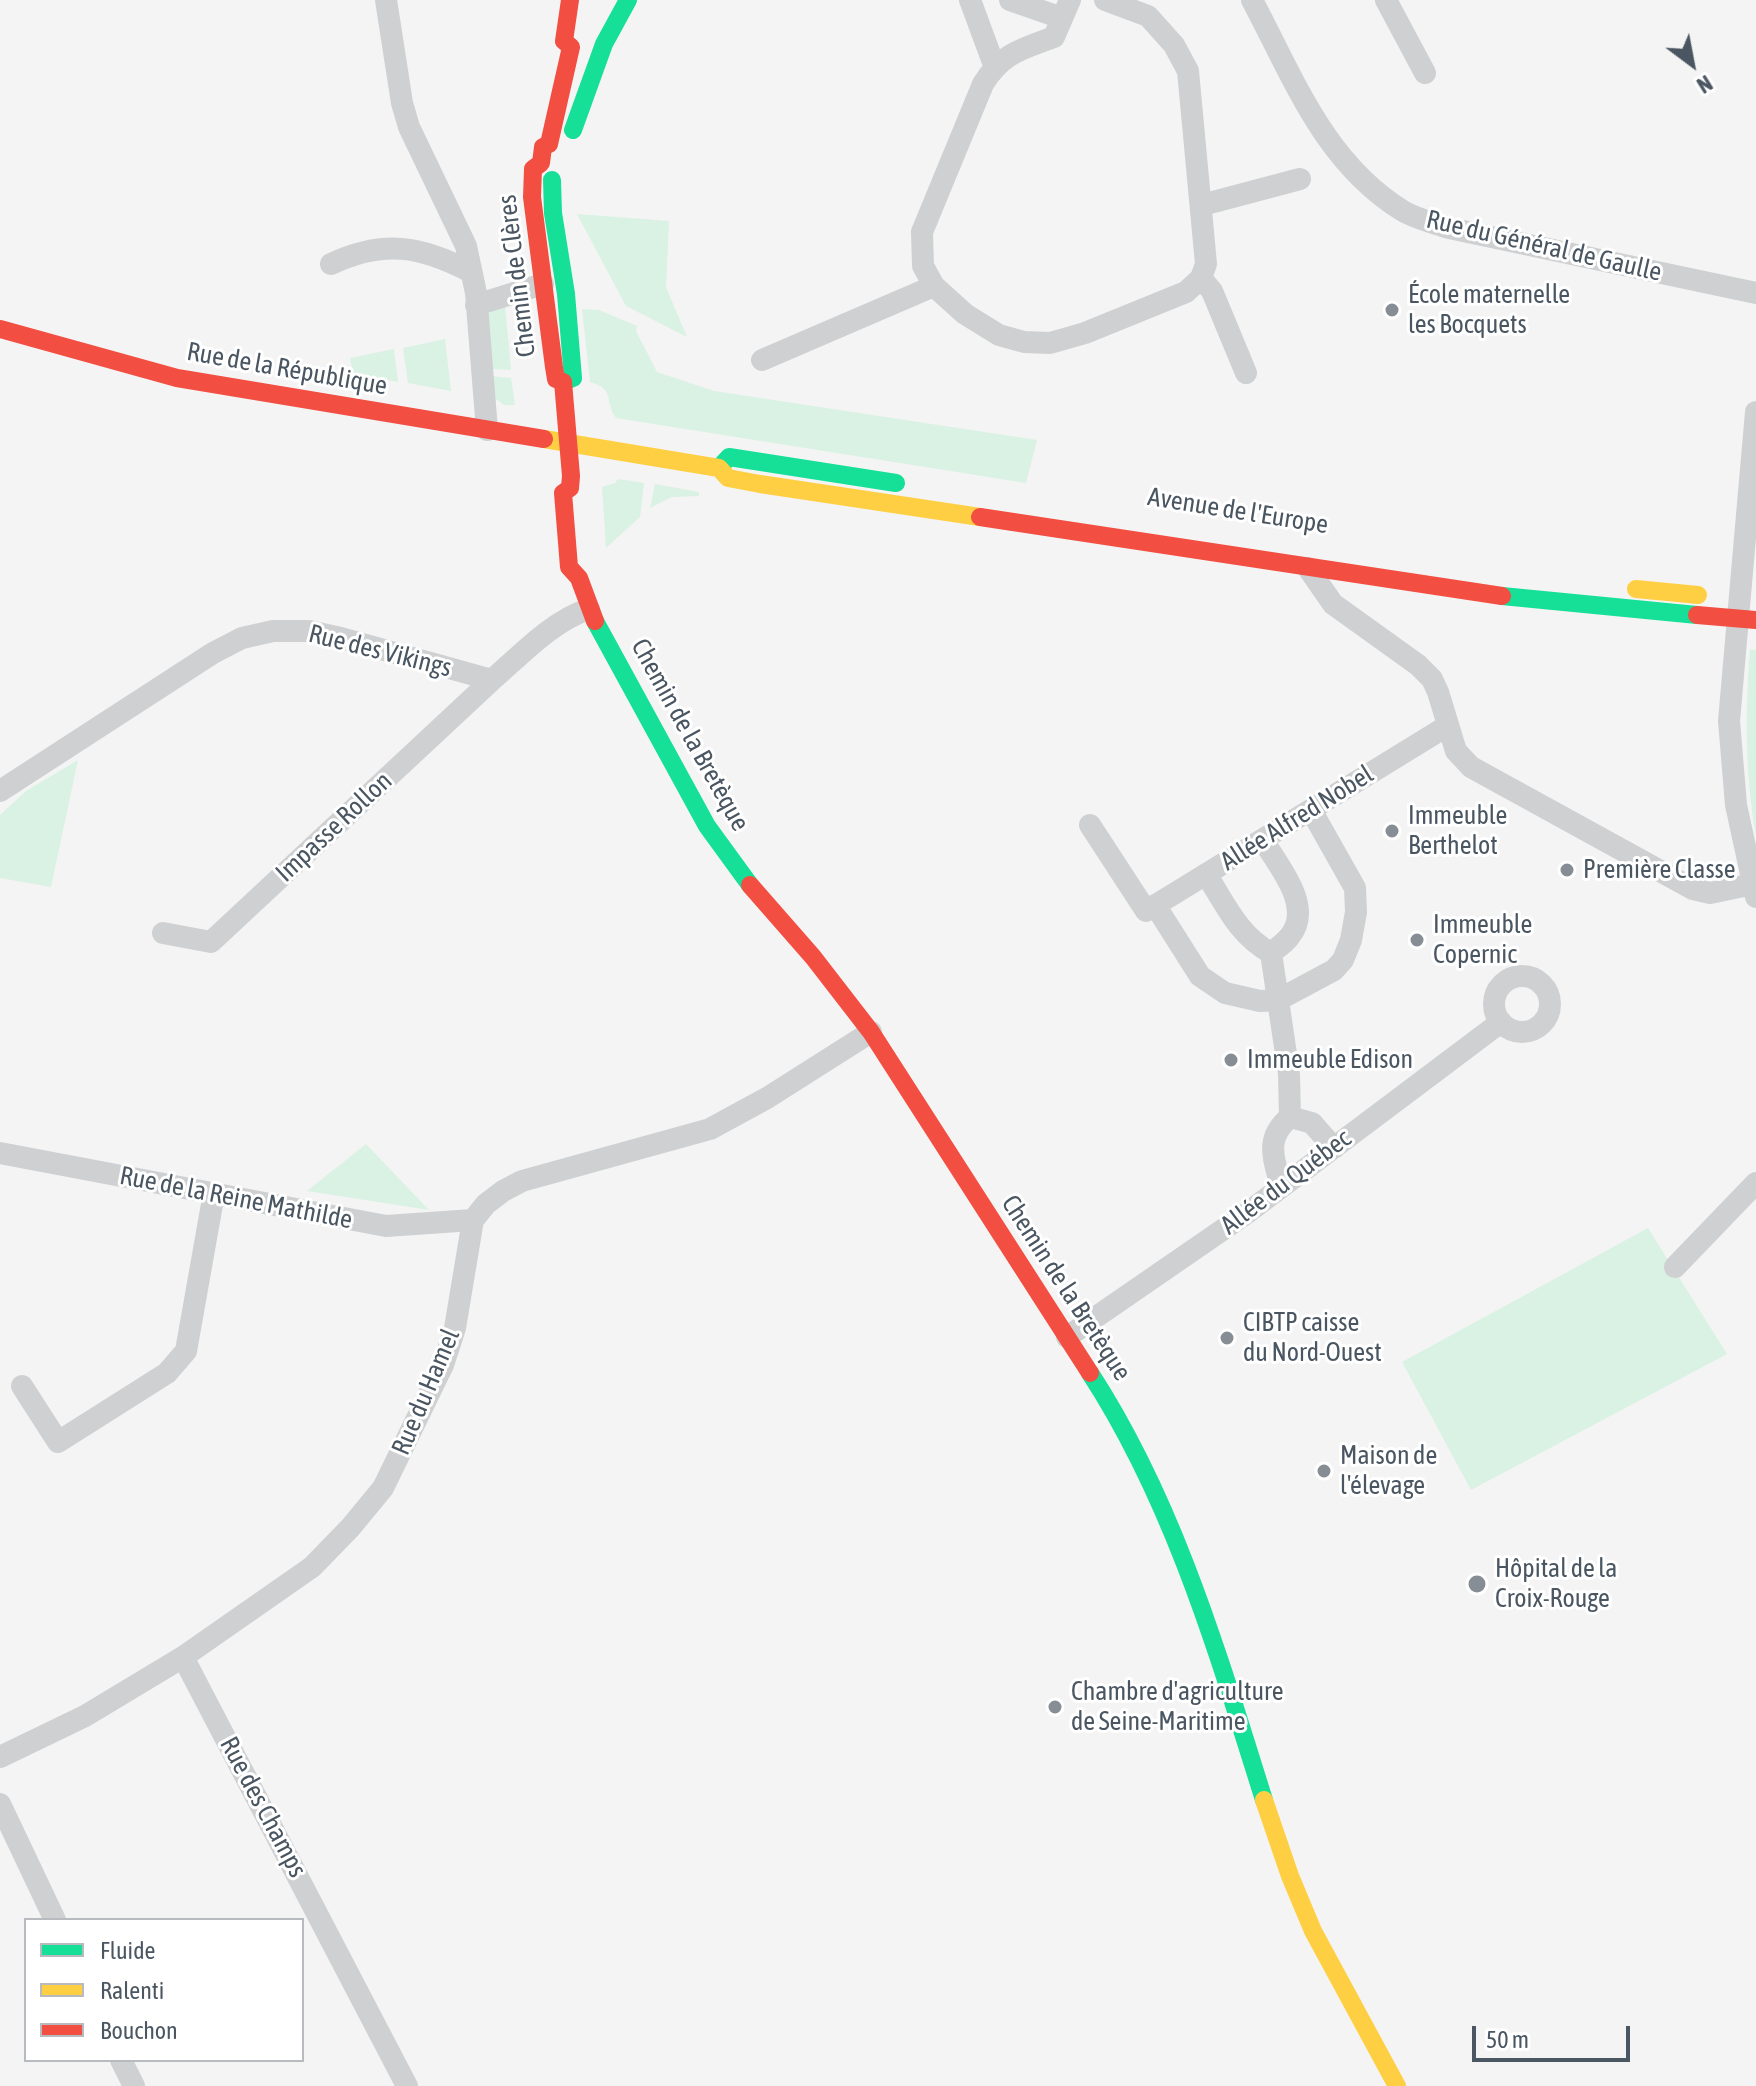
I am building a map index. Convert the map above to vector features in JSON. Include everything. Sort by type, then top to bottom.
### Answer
[{"type":"street","points":[[386,0],[402,103],[409,127],[466,246],[476,305],[487,430]]},
{"type":"street","name":"Chemin de Clères","points":[[557,153],[537,143],[539,126],[555,120],[571,47],[564,41],[570,0]]},
{"type":"street","points":[[557,153],[604,44],[628,0]]},
{"type":"street","points":[[970,0],[994,65]]},
{"type":"street","points":[[1010,0],[1066,9],[1054,37],[1012,53],[994,65],[983,84],[922,232],[923,266],[934,286],[965,314],[999,335],[1024,342],[1050,343],[1085,333],[1186,292],[1201,278],[1206,264],[1188,71],[1174,45],[1148,16],[1105,0]]},
{"type":"street","name":"Rue du Général de Gaulle","points":[[1252,0],[1328,143],[1360,180],[1406,213],[1449,228],[1756,293]]},
{"type":"street","points":[[1386,0],[1425,73]]},
{"type":"street","points":[[571,47],[604,44]]},
{"type":"street","points":[[555,120],[557,153]]},
{"type":"street","name":"Chemin de Clères","points":[[557,153],[551,206],[569,313],[573,378],[563,382],[556,379],[532,217],[531,189],[533,169],[557,153]]},
{"type":"street","points":[[1202,205],[1300,179]]},
{"type":"street","points":[[331,264],[347,256],[375,249],[404,247],[441,256],[471,272]]},
{"type":"street","points":[[1201,278],[1212,291],[1246,373]]},
{"type":"street","points":[[476,305],[543,284]]},
{"type":"street","points":[[762,360],[934,286]]},
{"type":"street","name":"Rue de la République","points":[[0,329],[177,378],[568,443]]},
{"type":"street","name":"Chemin de Clères","points":[[563,382],[568,443]]},
{"type":"street","points":[[1308,568],[1333,604],[1418,665],[1432,679],[1456,751],[1471,767],[1693,889],[1710,893],[1754,891],[1736,805],[1729,721],[1756,412]]},
{"type":"street","name":"Avenue de l'Europe","points":[[568,443],[719,468],[728,478],[760,484],[1308,568],[1496,595],[1756,620]]},
{"type":"street","name":"Chemin de la Bretèque","points":[[568,443],[570,488],[563,493],[567,555],[569,567],[579,578],[589,609],[707,826],[751,887],[813,957],[871,1032],[1067,1337],[1135,1449],[1172,1532],[1221,1663],[1301,1904],[1329,1967],[1397,2086]]},
{"type":"street","name":"Avenue de l'Europe","points":[[719,468],[729,457],[918,487]]},
{"type":"street","name":"Avenue de l'Europe","points":[[1263,541],[1341,553]]},
{"type":"street","points":[[1620,587],[1756,599]]},
{"type":"street","points":[[492,680],[537,640],[574,614],[589,609]]},
{"type":"street","name":"Rue des Vikings","points":[[0,791],[213,653],[242,638],[273,631],[309,631],[341,638],[492,680]]},
{"type":"street","name":"Impasse Rollon","points":[[163,933],[211,942],[492,680]]},
{"type":"street","name":"Allée Alfred Nobel","points":[[1151,908],[1447,726]]},
{"type":"street","points":[[1090,825],[1200,976],[1225,993],[1260,1001],[1278,1000],[1334,970],[1343,960],[1351,940],[1356,912],[1354,882],[1311,810]]},
{"type":"street","points":[[1263,840],[1294,893],[1299,917],[1291,935],[1271,953]]},
{"type":"street","points":[[1206,874],[1241,930],[1252,943],[1271,953]]},
{"type":"street","points":[[1271,953],[1289,1074],[1290,1117]]},
{"type":"street","name":"Allée du Québec","points":[[1067,1337],[1281,1187],[1501,1022]]},
{"type":"street","points":[[473,1220],[495,1197],[522,1181],[710,1129],[767,1098],[871,1032]]},
{"type":"street","points":[[1290,1117],[1312,1123],[1334,1148]]},
{"type":"street","points":[[1281,1187],[1272,1146],[1277,1128],[1290,1117]]},
{"type":"street","name":"Rue de la Reine Mathilde","points":[[0,1153],[386,1226],[473,1220]]},
{"type":"street","points":[[1675,1267],[1756,1183]]},
{"type":"street","points":[[22,1386],[58,1442],[167,1373],[186,1351],[214,1193]]},
{"type":"street","name":"Rue du Hamel","points":[[0,1757],[85,1716],[183,1657],[312,1567],[350,1528],[383,1488],[421,1413],[451,1340],[473,1220]]},
{"type":"street","name":"Rue des Champs","points":[[183,1657],[407,2086]]},
{"type":"street","points":[[0,1804],[54,1918]]},
{"type":"street","points":[[122,2062],[134,2086]]},
{"type":"green space","points":[[577,214],[669,221],[666,287],[687,337],[626,306]]},
{"type":"green space","points":[[505,304],[511,370],[490,369],[487,312]]},
{"type":"green space","points":[[582,309],[599,310],[637,326],[636,331],[657,372],[714,391],[1037,440],[1026,483],[616,418],[606,392],[590,382]]},
{"type":"green space","points":[[445,339],[451,391],[408,383],[403,348]]},
{"type":"green space","points":[[394,349],[398,382],[353,373],[350,358]]},
{"type":"green space","points":[[490,376],[511,378],[515,405],[504,405],[492,396]]},
{"type":"green space","points":[[618,479],[644,483],[640,517],[606,548],[602,487]]},
{"type":"green space","points":[[655,484],[699,492],[699,496],[672,497],[650,508]]},
{"type":"green space","points":[[1750,649],[1756,650],[1756,836],[1747,743]]},
{"type":"green space","points":[[78,760],[51,887],[0,878],[0,815],[26,791]]},
{"type":"green space","points":[[366,1144],[429,1210],[307,1191]]},
{"type":"green space","points":[[1648,1228],[1727,1354],[1471,1490],[1402,1362]]},
{"type":"traffic: fast","points":[[573,130],[604,44],[628,0]]},
{"type":"traffic: fast","points":[[552,180],[553,213],[566,294],[573,378],[563,382]]},
{"type":"traffic: fast","points":[[719,468],[729,457],[896,483]]},
{"type":"traffic: fast","points":[[1502,596],[1697,615]]},
{"type":"traffic: fast","points":[[595,621],[707,826],[750,885]]},
{"type":"traffic: fast","points":[[1090,1373],[1120,1422],[1170,1526],[1211,1635],[1264,1800]]},
{"type":"traffic: slow","points":[[544,439],[719,468],[728,478],[760,484],[980,517]]},
{"type":"traffic: slow","points":[[1636,589],[1698,595]]},
{"type":"traffic: slow","points":[[1264,1800],[1313,1931],[1397,2086]]},
{"type":"traffic: jam","points":[[570,0],[564,41],[571,47],[549,144],[543,147],[541,163],[533,169],[532,197],[556,379],[563,382],[571,476],[570,488],[563,493],[569,567],[579,578],[595,621]]},
{"type":"traffic: jam","points":[[0,329],[177,378],[544,439]]},
{"type":"traffic: jam","points":[[980,517],[1502,596]]},
{"type":"traffic: jam","points":[[1697,615],[1756,620]]},
{"type":"traffic: jam","points":[[750,885],[813,957],[871,1032],[1090,1373]]},
{"type":"place","name":"École maternelle les Bocquets","points":[[1392,310]]},
{"type":"place","name":"Immeuble Berthelot","points":[[1392,831]]},
{"type":"place","name":"Première Classe","points":[[1567,870]]},
{"type":"place","name":"Immeuble Copernic","points":[[1417,940]]},
{"type":"place","name":"Immeuble Edison","points":[[1231,1060]]},
{"type":"place","name":"CIBTP caisse du Nord-Ouest","points":[[1227,1338]]},
{"type":"place","name":"Maison de l'élevage","points":[[1324,1471]]},
{"type":"place","name":"Hôpital de la Croix-Rouge","points":[[1477,1584]]},
{"type":"place","name":"Chambre d'agriculture de Seine-Maritime","points":[[1055,1707]]}]
